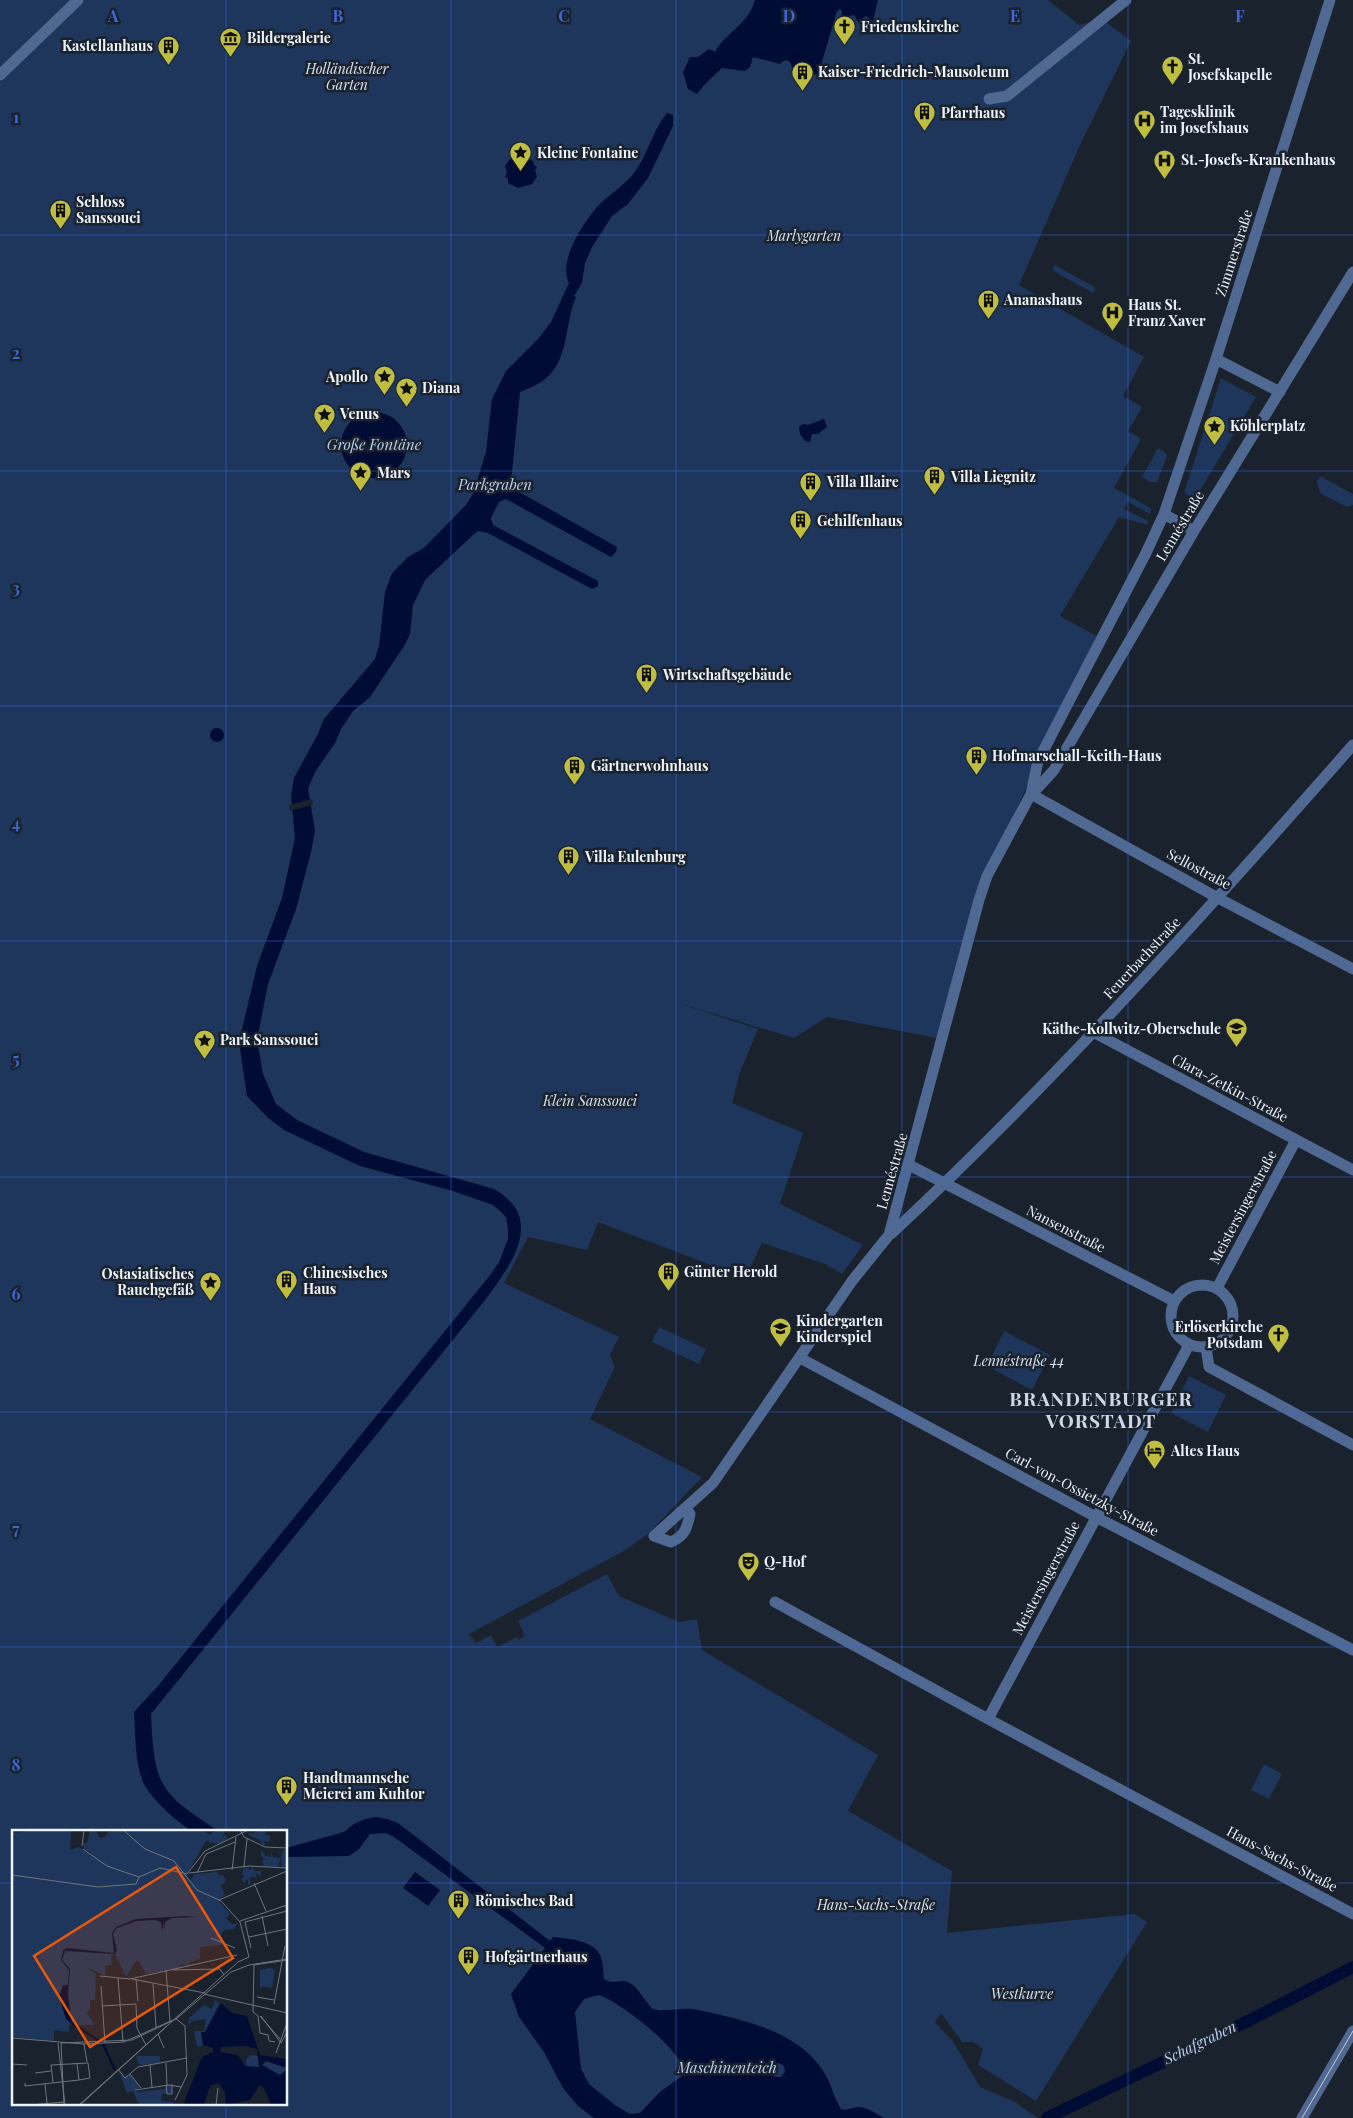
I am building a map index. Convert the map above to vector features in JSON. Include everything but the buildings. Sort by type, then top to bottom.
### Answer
[{"type":"street","points":[[0,75],[78,0]]},
{"type":"street","points":[[988,99],[1007,96],[1126,0]]},
{"type":"street","name":"Zimmerstraße","points":[[1164,514],[1216,359],[1330,0]]},
{"type":"street","name":"Lennéstraße","points":[[1031,794],[1054,770],[1194,531],[1353,272]]},
{"type":"street","points":[[1216,359],[1280,392]]},
{"type":"street","points":[[1164,514],[1194,531]]},
{"type":"street","name":"Lennéstraße","points":[[692,1515],[852,1280],[889,1235],[910,1165],[984,884],[1031,794],[1038,761],[1146,553],[1164,514]]},
{"type":"street","name":"Feuerbachstraße","points":[[889,1235],[944,1184],[1093,1032],[1218,898],[1353,745]]},
{"type":"street","name":"Sellostraße","points":[[1031,794],[1218,898],[1353,969]]},
{"type":"street","name":"Clara-Zetkin-Straße","points":[[1093,1032],[1353,1170]]},
{"type":"street","name":"Meistersingerstraße","points":[[1217,1288],[1296,1140]]},
{"type":"street","points":[[910,1165],[944,1184]]},
{"type":"street","name":"Nansenstraße","points":[[944,1184],[1174,1301]]},
{"type":"street","points":[[1207,1284],[1217,1288],[1230,1302],[1233,1311],[1233,1321],[1230,1330],[1216,1344],[1206,1347],[1189,1345],[1180,1339],[1172,1326],[1170,1310],[1174,1301],[1188,1287],[1207,1284]]},
{"type":"street","name":"Meistersingerstraße","points":[[988,1719],[1189,1345]]},
{"type":"street","points":[[1206,1347],[1209,1367],[1353,1445]]},
{"type":"street","name":"Carl-von-Ossietzky-Straße","points":[[800,1358],[1096,1517],[1353,1650]]},
{"type":"street","name":"Hans-Sachs-Straße","points":[[775,1602],[988,1719],[1353,1914]]},
{"type":"street","points":[[1302,2118],[1353,2031]]},
{"type":"green space","name":"Park Sanssouci","points":[[0,0],[1048,0],[1079,25],[1102,19],[1131,41],[1080,145],[1019,285],[1144,357],[1123,396],[1142,407],[1128,431],[1141,439],[1114,488],[1151,508],[1150,514],[1128,502],[1124,509],[1148,521],[1148,525],[1119,517],[1060,616],[1102,639],[1038,761],[987,876],[942,1039],[827,1017],[794,1038],[672,1001],[758,1029],[740,1072],[732,1103],[803,1133],[780,1204],[863,1245],[842,1274],[825,1264],[762,1243],[745,1278],[598,1222],[587,1250],[528,1237],[504,1283],[619,1337],[610,1355],[615,1367],[590,1419],[702,1477],[649,1533],[624,1551],[469,1634],[476,1643],[491,1635],[497,1647],[517,1637],[519,1640],[525,1636],[518,1621],[607,1574],[619,1596],[679,1622],[697,1619],[702,1650],[878,1755],[848,1811],[952,1871],[947,1933],[1134,1914],[1147,1922],[1036,2101],[978,2065],[983,2049],[973,2042],[962,2042],[941,2013],[935,2022],[954,2043],[980,2087],[1015,2102],[1038,2118],[0,2118]]},
{"type":"green space","points":[[1055,265],[1096,288],[1093,293],[1052,270]]},
{"type":"green space","points":[[1221,378],[1256,397],[1195,499],[1184,493]]},
{"type":"green space","points":[[1158,448],[1165,452],[1167,456],[1157,482],[1150,482],[1142,477]]},
{"type":"green space","points":[[1320,476],[1353,494],[1353,505],[1347,507],[1320,493],[1317,482]]},
{"type":"green space","points":[[659,1327],[706,1349],[699,1364],[652,1342]]},
{"type":"green space","name":"Lennéstraße 44","points":[[1004,1331],[1050,1355],[1032,1390],[987,1366]]},
{"type":"green space","points":[[1189,1376],[1226,1395],[1208,1432],[1171,1413]]},
{"type":"green space","points":[[1264,1764],[1282,1774],[1269,1799],[1251,1790]]},
{"type":"water","points":[[755,0],[878,0],[873,21],[866,16],[863,18],[861,26],[854,15],[849,16],[845,21],[841,21],[842,11],[840,9],[837,11],[818,75],[792,68],[791,63],[787,60],[780,64],[753,57],[750,67],[745,71],[722,68],[697,94],[688,89],[683,72],[690,57],[698,57],[709,49],[715,52],[747,16]]},
{"type":"water","name":"Parkgraben","points":[[667,113],[673,115],[673,126],[648,178],[628,204],[612,216],[592,247],[585,263],[582,283],[574,296],[576,297],[558,362],[544,380],[520,392],[512,488],[617,547],[616,552],[611,557],[506,499],[499,502],[491,518],[493,525],[598,581],[598,586],[592,589],[488,533],[478,531],[425,580],[413,605],[410,634],[404,646],[370,697],[353,711],[341,729],[335,743],[315,772],[308,789],[315,831],[311,852],[296,909],[268,984],[257,1040],[263,1074],[276,1104],[297,1120],[364,1152],[494,1189],[510,1201],[518,1214],[521,1228],[519,1243],[513,1258],[485,1300],[151,1714],[155,1758],[158,1773],[164,1786],[184,1807],[217,1830],[191,1830],[168,1812],[153,1797],[144,1784],[138,1767],[134,1712],[158,1686],[491,1274],[499,1262],[508,1239],[506,1217],[493,1205],[453,1191],[360,1166],[284,1130],[267,1117],[247,1096],[239,1042],[257,966],[282,898],[295,838],[291,796],[294,778],[324,719],[375,659],[379,646],[385,592],[392,573],[408,557],[424,548],[466,505],[473,494],[486,452],[492,399],[506,371],[539,338],[551,322],[569,283],[566,274],[569,253],[579,232],[597,207],[634,173]]},
{"type":"water","name":"Kleine Fontaine","points":[[524,155],[533,161],[537,167],[535,170],[537,177],[532,184],[518,188],[508,183],[508,178],[505,177],[507,173],[505,166],[510,159]]},
{"type":"water","name":"Große Fontäne","points":[[374,412],[386,415],[397,422],[404,433],[407,445],[404,457],[397,468],[386,475],[374,478],[362,475],[351,468],[344,457],[341,445],[344,433],[351,422],[362,415]]},
{"type":"water","points":[[824,419],[827,427],[818,434],[812,434],[810,442],[805,441],[800,434],[799,427],[803,424],[808,425]]},
{"type":"water","points":[[214,728],[220,728],[224,735],[220,742],[214,742],[210,738],[210,732]]},
{"type":"water","name":"Maschinenteich","points":[[376,1817],[398,1823],[550,1941],[553,1937],[580,1941],[592,1946],[600,1955],[604,1979],[612,1982],[629,1982],[653,2009],[692,2009],[752,2023],[786,2037],[814,2059],[825,2074],[841,2109],[864,2108],[884,2118],[594,2118],[578,2106],[563,2088],[544,2052],[519,2017],[511,1994],[545,1948],[386,1833],[370,1834],[359,1849],[349,1856],[288,1857],[288,1847],[344,1832],[354,1824]],"holes":[[[598,1995],[608,1999],[636,2017],[651,2030],[676,2056],[682,2067],[682,2076],[660,2092],[640,2113],[630,2114],[616,2106],[589,2084],[581,2069],[575,2012],[584,1999]],[[779,2063],[784,2066],[785,2072],[781,2077],[771,2074],[770,2068],[774,2064]]]},
{"type":"water","points":[[415,1872],[440,1890],[428,1906],[403,1888]]},
{"type":"pier","points":[[312,799],[313,805],[290,811],[289,805]]},
{"type":"waterway","name":"Schafgraben","points":[[1047,2118],[1250,2020],[1353,1967]]},
{"type":"tram line","points":[[1302,2118],[1353,2031]]},
{"type":"place","name":"Friedenskirche","points":[[845,46]]},
{"type":"place","name":"Bildergalerie","points":[[231,57]]},
{"type":"place","name":"Kastellanhaus","points":[[169,65]]},
{"type":"place","name":"St. Josefskapelle","points":[[1172,86]]},
{"type":"place","name":"Kaiser-Friedrich-Mausoleum","points":[[802,91]]},
{"type":"place","name":"Pfarrhaus","points":[[925,132]]},
{"type":"place","name":"Tagesklinik im Josefshaus","points":[[1144,139]]},
{"type":"place","name":"Kleine Fontaine","points":[[521,172]]},
{"type":"place","name":"St.-Josefs-Krankenhaus","points":[[1165,179]]},
{"type":"place","name":"Schloss Sanssouci","points":[[60,229]]},
{"type":"place","name":"Ananashaus","points":[[988,319]]},
{"type":"place","name":"Haus St. Franz Xaver","points":[[1112,332]]},
{"type":"place","name":"Apollo","points":[[384,396]]},
{"type":"place","name":"Diana","points":[[406,407]]},
{"type":"place","name":"Venus","points":[[324,433]]},
{"type":"place","name":"Köhlerplatz","points":[[1214,445]]},
{"type":"place","name":"Mars","points":[[361,492]]},
{"type":"place","name":"Villa Liegnitz","points":[[935,496]]},
{"type":"place","name":"Villa Illaire","points":[[811,501]]},
{"type":"place","name":"Gehilfenhaus","points":[[801,540]]},
{"type":"place","name":"Wirtschaftsgebäude","points":[[647,694]]},
{"type":"place","name":"Hofmarschall-Keith-Haus","points":[[976,775]]},
{"type":"place","name":"Gärtnerwohnhaus","points":[[575,785]]},
{"type":"place","name":"Villa Eulenburg","points":[[569,876]]},
{"type":"place","name":"Käthe-Kollwitz-Oberschule","points":[[1237,1048]]},
{"type":"place","name":"Park Sanssouci","points":[[204,1059]]},
{"type":"place","name":"Günter Herold","points":[[668,1291]]},
{"type":"place","name":"Chinesisches Haus","points":[[287,1300]]},
{"type":"place","name":"Ostasiatisches Rauchgefäß","points":[[210,1301]]},
{"type":"place","name":"Kindergarten Kinderspiel","points":[[780,1348]]},
{"type":"place","name":"Erlöserkirche Potsdam","points":[[1279,1354]]},
{"type":"place","name":"Altes Haus","points":[[1155,1470]]},
{"type":"place","name":"Q-Hof","points":[[748,1581]]},
{"type":"place","name":"Handtmannsche Meierei am Kuhtor","points":[[287,1805]]},
{"type":"place","name":"Römisches Bad","points":[[459,1920]]},
{"type":"place","name":"Hofgärtnerhaus","points":[[469,1976]]},
{"type":"district","name":"BRANDENBURGER VORSTADT","points":[[1101,1410]]},
{"type":"park label","name":"Holländischer Garten","points":[[347,78]]},
{"type":"park label","name":"Marlygarten","points":[[804,236]]},
{"type":"park label","name":"Klein Sanssouci","points":[[590,1101]]},
{"type":"park label","name":"Westkurve","points":[[1022,1994]]}]
